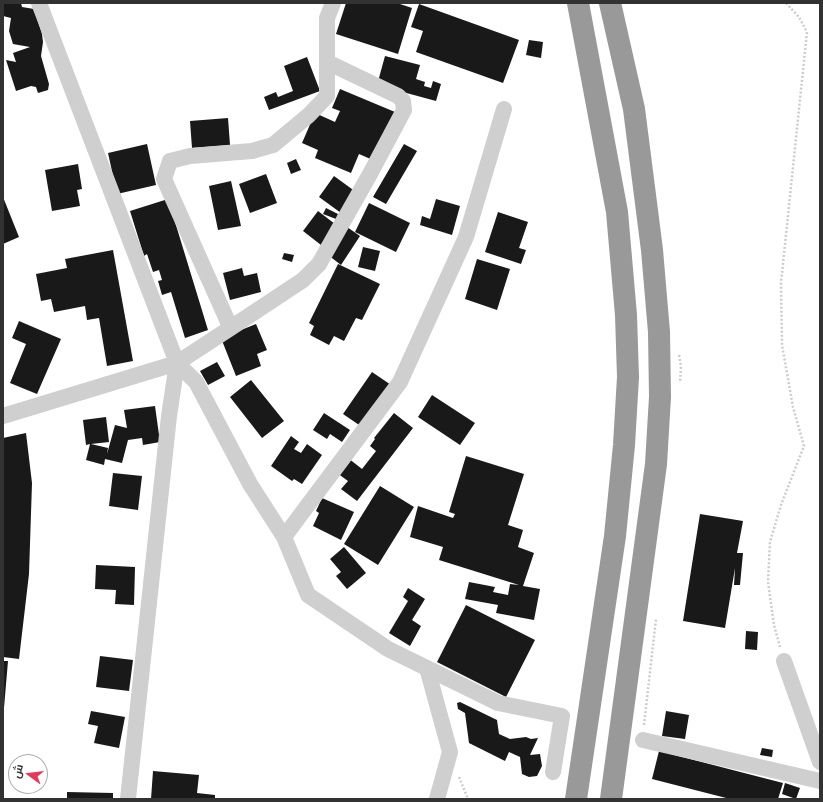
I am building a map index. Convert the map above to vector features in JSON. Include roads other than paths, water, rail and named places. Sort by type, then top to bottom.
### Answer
[{"type":"highway","points":[[576,799],[615,536],[624,446],[628,377],[626,315],[617,212],[578,3]]},
{"type":"highway","points":[[610,3],[634,109],[652,250],[659,332],[660,397],[655,471],[611,799]]},
{"type":"street","points":[[39,3],[177,363],[196,382],[250,484],[284,537],[308,595],[388,649],[498,703],[562,716],[553,772]]},
{"type":"street","points":[[229,329],[228,322],[164,179],[170,161],[190,156],[252,151],[273,145],[309,115],[327,96],[327,18],[333,3]]},
{"type":"street","points":[[3,416],[177,363],[302,280],[319,264],[404,110],[403,101],[398,96],[327,62]]},
{"type":"street","points":[[284,537],[400,382],[466,237],[504,109]]},
{"type":"street","points":[[128,799],[169,416],[177,363]]},
{"type":"street","points":[[784,661],[820,762]]},
{"type":"street","points":[[427,668],[450,752],[437,799]]},
{"type":"street","points":[[643,740],[820,781]]}]
